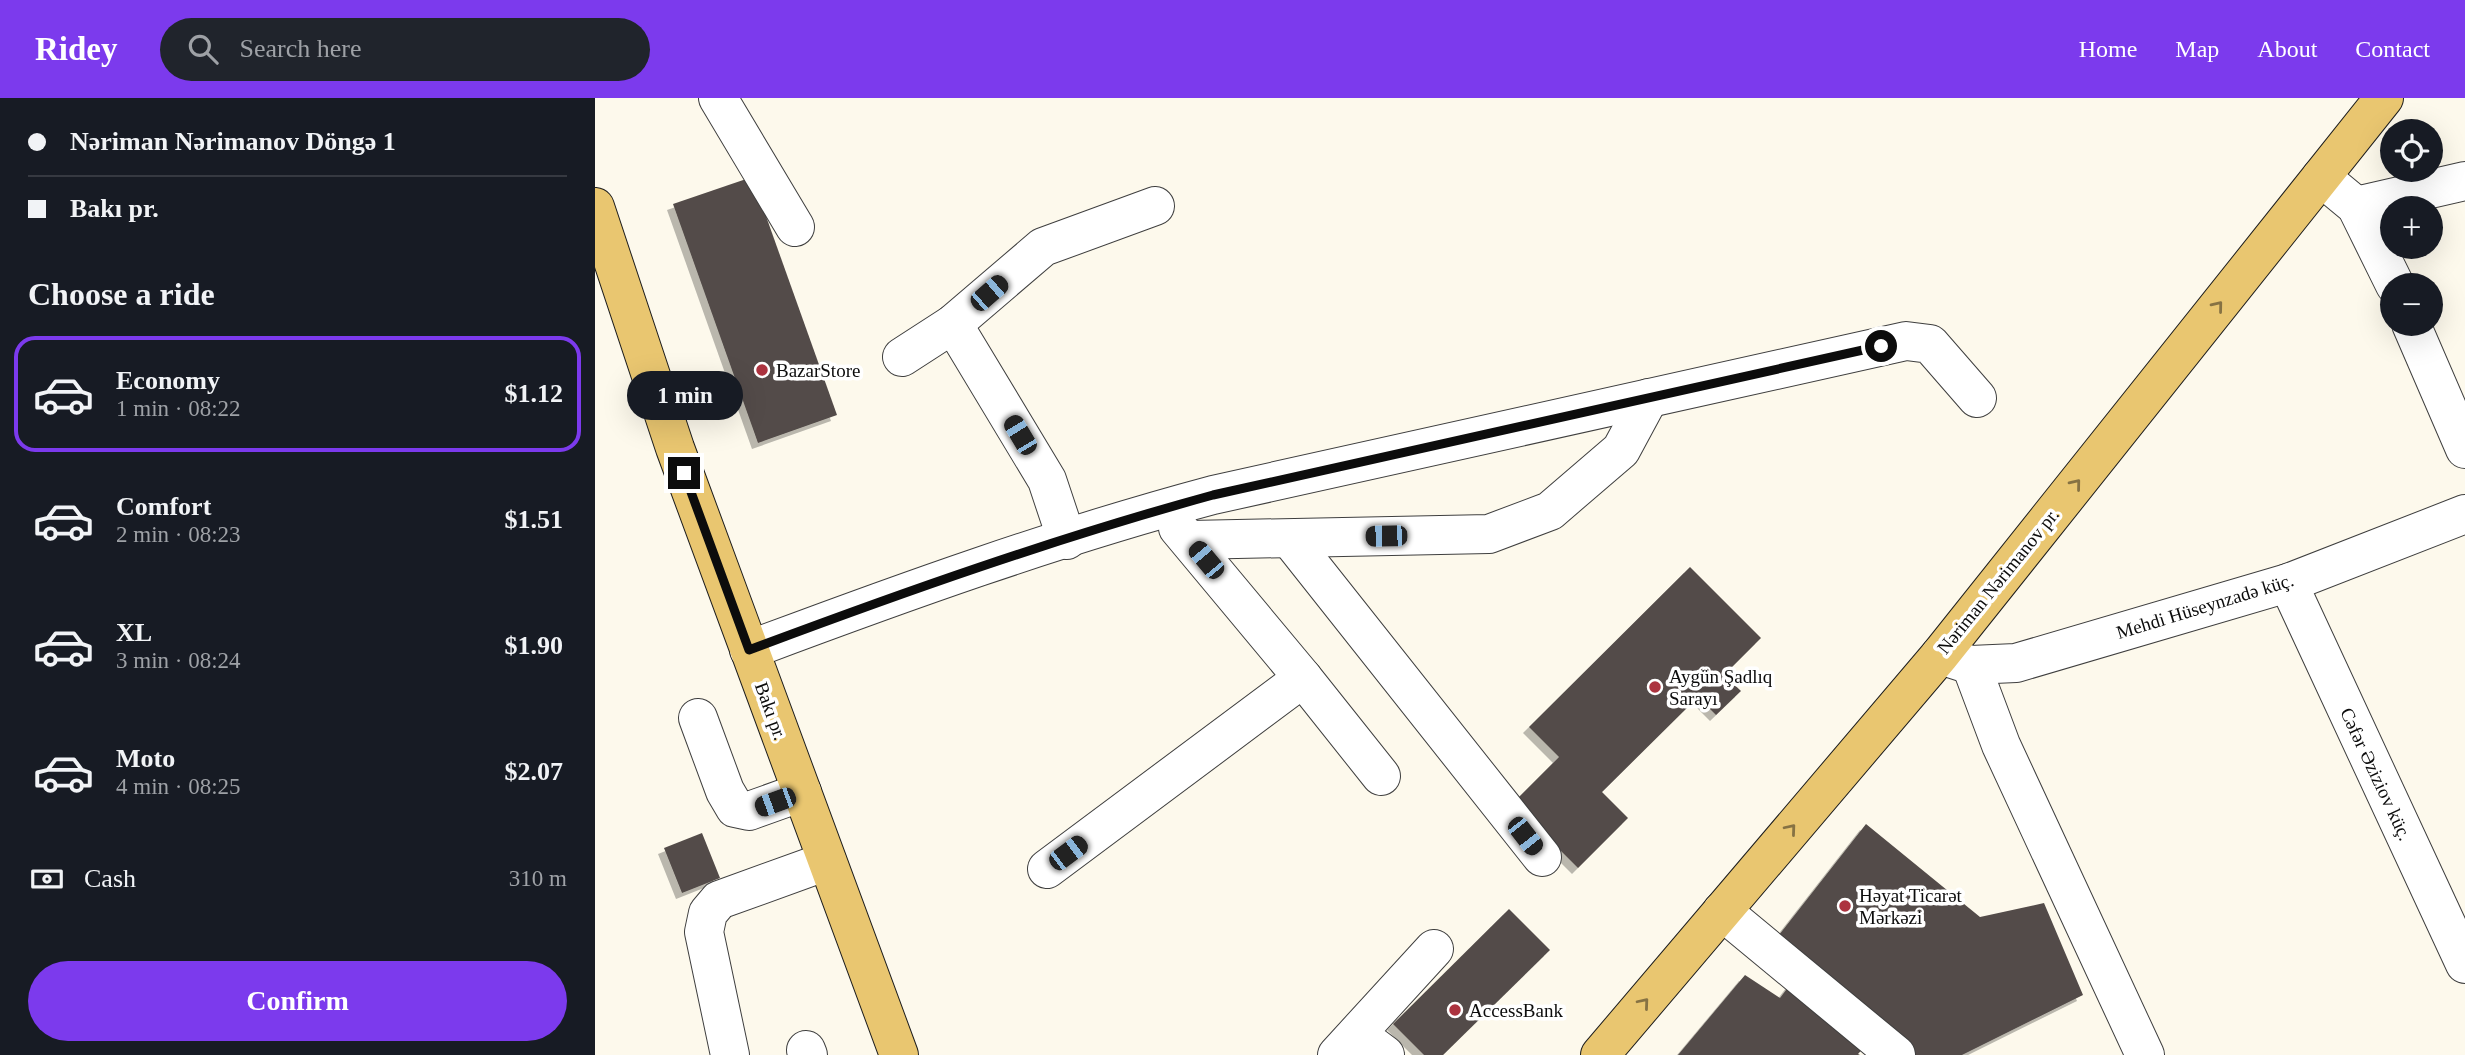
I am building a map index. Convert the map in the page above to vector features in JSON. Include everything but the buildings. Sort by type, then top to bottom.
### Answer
[{"type":"main road","name":"Nəriman Nərimanov pr.","points":[[1600,1055],[1722,911],[1955,660],[2321,177],[2384,98]]},
{"type":"main road","name":"Bakı pr.","points":[[595,206],[606,273],[675,448],[898,1055]]},
{"type":"street","points":[[718,98],[795,227]]},
{"type":"street","points":[[2321,177],[2356,206],[2389,273]]},
{"type":"street","points":[[2356,206],[2465,181]]},
{"type":"street","points":[[902,357],[953,324],[1043,247],[1155,206]]},
{"type":"street","points":[[953,324],[1047,480],[1067,540]]},
{"type":"street","points":[[2416,336],[2465,449]]},
{"type":"street","points":[[749,650],[914,588],[1160,509],[1906,341],[1930,344],[1977,398]]},
{"type":"street","points":[[1190,540],[1489,534],[1550,511],[1621,450],[1649,398]]},
{"type":"street","points":[[1160,509],[1190,540],[1381,776]]},
{"type":"street","name":"Mehdi Hüseynzadə küç.","points":[[1955,660],[2016,663],[2288,583],[2465,514]]},
{"type":"street","points":[[1290,539],[1542,857]]},
{"type":"street","name":"Cəfər Əziziov küç.","points":[[2288,583],[2465,964]]},
{"type":"street","points":[[1955,660],[2001,745],[2145,1055]]},
{"type":"street","points":[[1047,869],[1303,678]]},
{"type":"street","points":[[698,718],[725,791],[735,808],[749,811],[801,792]]},
{"type":"street","points":[[730,1055],[704,932],[708,913],[719,900],[827,862]]},
{"type":"street","points":[[1722,911],[1896,1055]]},
{"type":"street","points":[[1360,1048],[1434,948]]},
{"type":"place","name":"BazarStore","points":[[762,370]]},
{"type":"place","name":"Aygün Şadlıq Sarayı","points":[[1655,687]]},
{"type":"place","name":"Həyat Ticarət Mərkəzi","points":[[1845,906]]},
{"type":"place","name":"AccessBank","points":[[1455,1010]]},
{"type":"route","points":[[684,473],[749,650],[914,588],[1160,509],[1881,346]]}]
